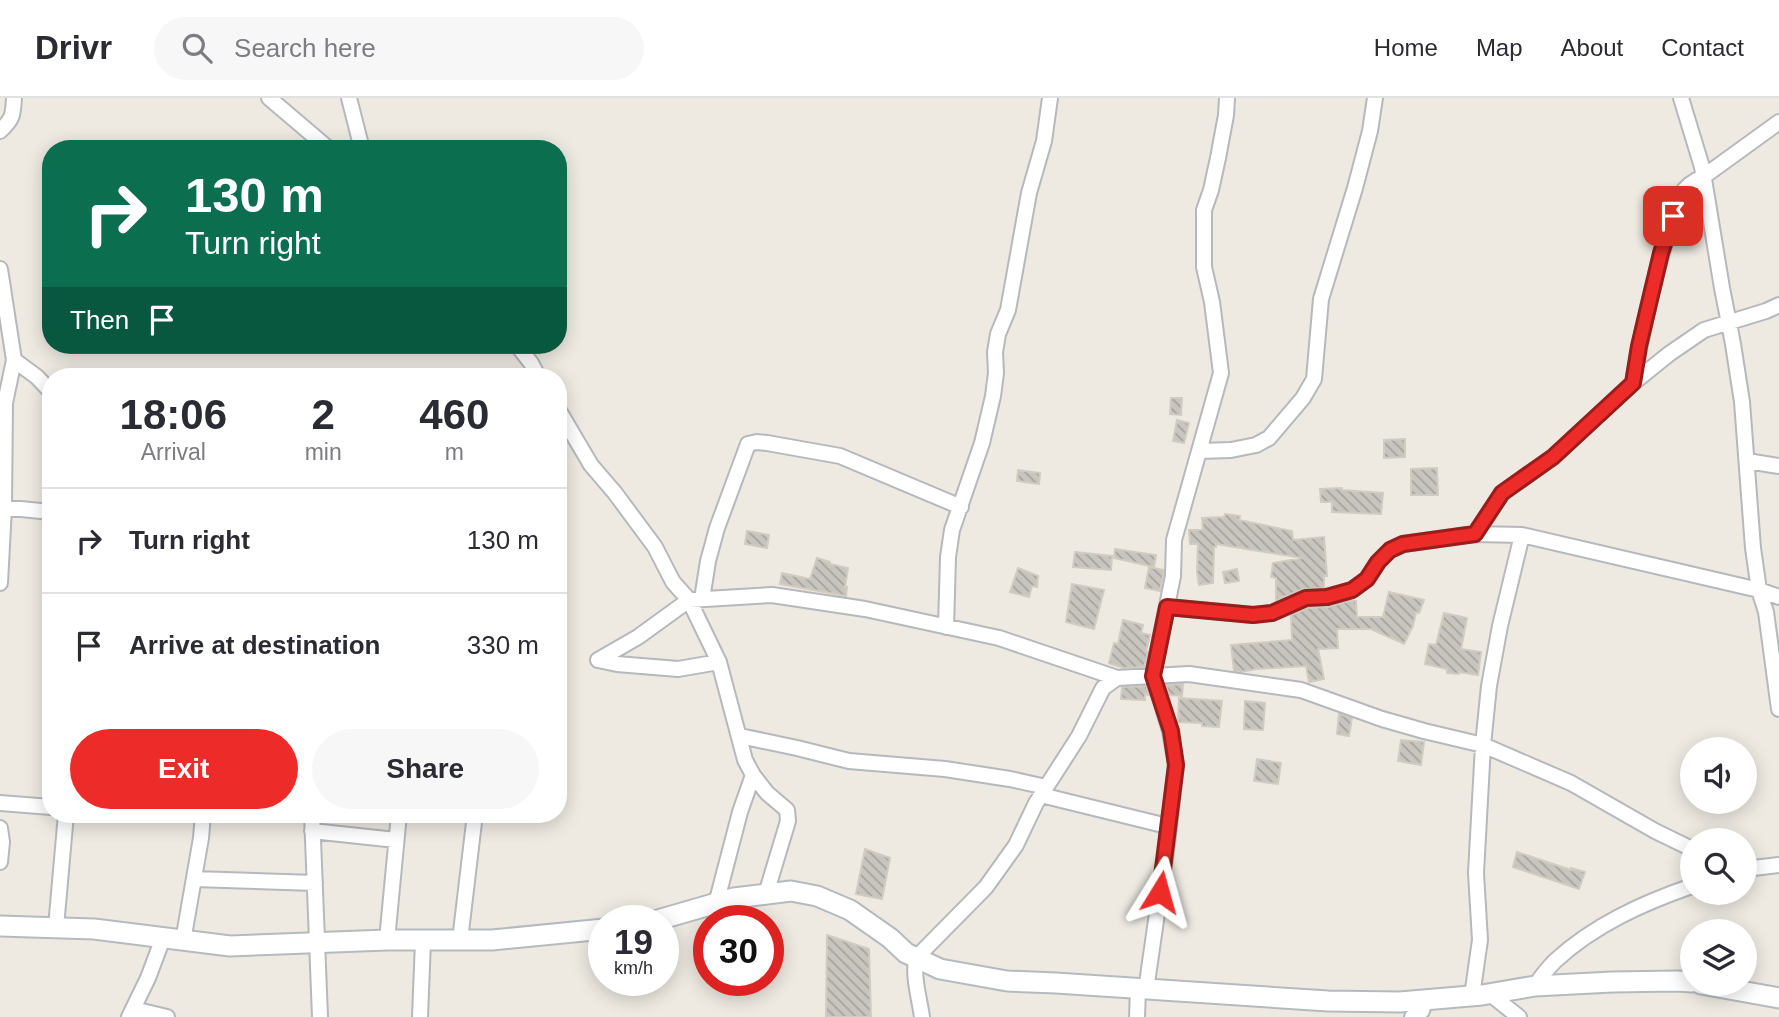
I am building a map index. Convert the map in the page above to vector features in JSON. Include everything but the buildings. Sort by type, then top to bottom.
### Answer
[{"type":"street","points":[[0,131],[13,117],[14,98]]},
{"type":"street","points":[[269,98],[318,140]]},
{"type":"street","points":[[349,98],[360,140]]},
{"type":"street","points":[[946,627],[948,557],[953,530],[982,443],[993,396],[998,334],[1008,310],[1029,193],[1045,141],[1050,98]]},
{"type":"street","points":[[1138,1017],[1176,765],[1171,731],[1153,676],[1173,576],[1174,540],[1221,373],[1212,302],[1204,267],[1204,210],[1218,158],[1227,98]]},
{"type":"street","points":[[1199,451],[1231,450],[1256,445],[1269,438],[1303,398],[1314,379],[1321,299],[1355,188],[1370,131],[1375,98]]},
{"type":"street","points":[[1681,98],[1703,177],[1742,402],[1753,548],[1759,590],[1766,612],[1779,709]]},
{"type":"street","points":[[1633,383],[1661,253],[1679,197],[1693,181],[1703,177],[1779,122]]},
{"type":"street","points":[[0,269],[14,360],[5,403],[0,583]]},
{"type":"street","points":[[1475,534],[1502,493],[1553,457],[1668,354],[1704,330],[1779,305]]},
{"type":"street","points":[[14,360],[42,382]]},
{"type":"street","points":[[567,424],[591,465],[655,547],[673,582],[696,599],[719,662],[745,760],[767,793],[787,810],[788,821],[766,894]]},
{"type":"street","points":[[696,599],[717,528],[748,444],[767,443],[840,456],[961,507]]},
{"type":"street","points":[[1747,461],[1779,466]]},
{"type":"street","points":[[2,507],[42,511]]},
{"type":"street","points":[[1167,607],[1253,615],[1272,613],[1306,598],[1327,597],[1352,590],[1367,579],[1390,550],[1403,544],[1475,534],[1522,535],[1759,590],[1779,597]]},
{"type":"street","points":[[1481,995],[1476,873],[1483,745],[1489,686],[1500,626],[1522,535]]},
{"type":"street","points":[[719,662],[678,669],[598,660],[696,599],[772,595],[866,609],[999,638],[1117,678],[1189,674],[1301,690],[1382,719],[1483,745],[1571,783],[1680,843]]},
{"type":"street","points":[[922,1017],[916,992],[916,958],[986,887],[1016,845],[1043,791],[1079,736],[1103,688],[1117,678]]},
{"type":"street","points":[[740,736],[849,761],[945,769],[1010,779],[1163,825],[1168,832]]},
{"type":"street","points":[[716,904],[740,812],[753,775]]},
{"type":"street","points":[[0,803],[42,806]]},
{"type":"street","points":[[56,928],[65,823]]},
{"type":"street","points":[[183,941],[202,823]]},
{"type":"street","points":[[313,823],[320,1017]]},
{"type":"street","points":[[387,940],[398,823]]},
{"type":"street","points":[[460,940],[474,823]]},
{"type":"street","points":[[0,828],[0,862]]},
{"type":"street","points":[[313,831],[396,840]]},
{"type":"street","points":[[1757,867],[1779,865]]},
{"type":"street","points":[[194,879],[315,883]]},
{"type":"street","points":[[679,914],[734,898],[791,891],[817,896],[850,910],[906,953],[940,969],[1007,981],[1328,1002],[1400,1002],[1481,995],[1535,986],[1680,982]]},
{"type":"street","points":[[1535,986],[1554,961],[1597,928],[1639,906],[1680,891]]},
{"type":"street","points":[[0,926],[93,929],[230,946],[387,940],[492,940],[588,931]]},
{"type":"street","points":[[163,938],[131,1013],[167,1017]]},
{"type":"street","points":[[420,1017],[423,941]]},
{"type":"street","points":[[1757,994],[1779,998]]},
{"type":"street","points":[[1481,995],[1519,1017]]},
{"type":"street","points":[[1412,1017],[1422,1011],[1425,1000]]},
{"type":"route","points":[[1160,892],[1176,765],[1171,731],[1153,676],[1167,607],[1253,615],[1272,613],[1306,598],[1327,597],[1352,590],[1367,579],[1390,550],[1403,544],[1475,534],[1502,493],[1553,457],[1633,383],[1661,253],[1673,216]]}]
